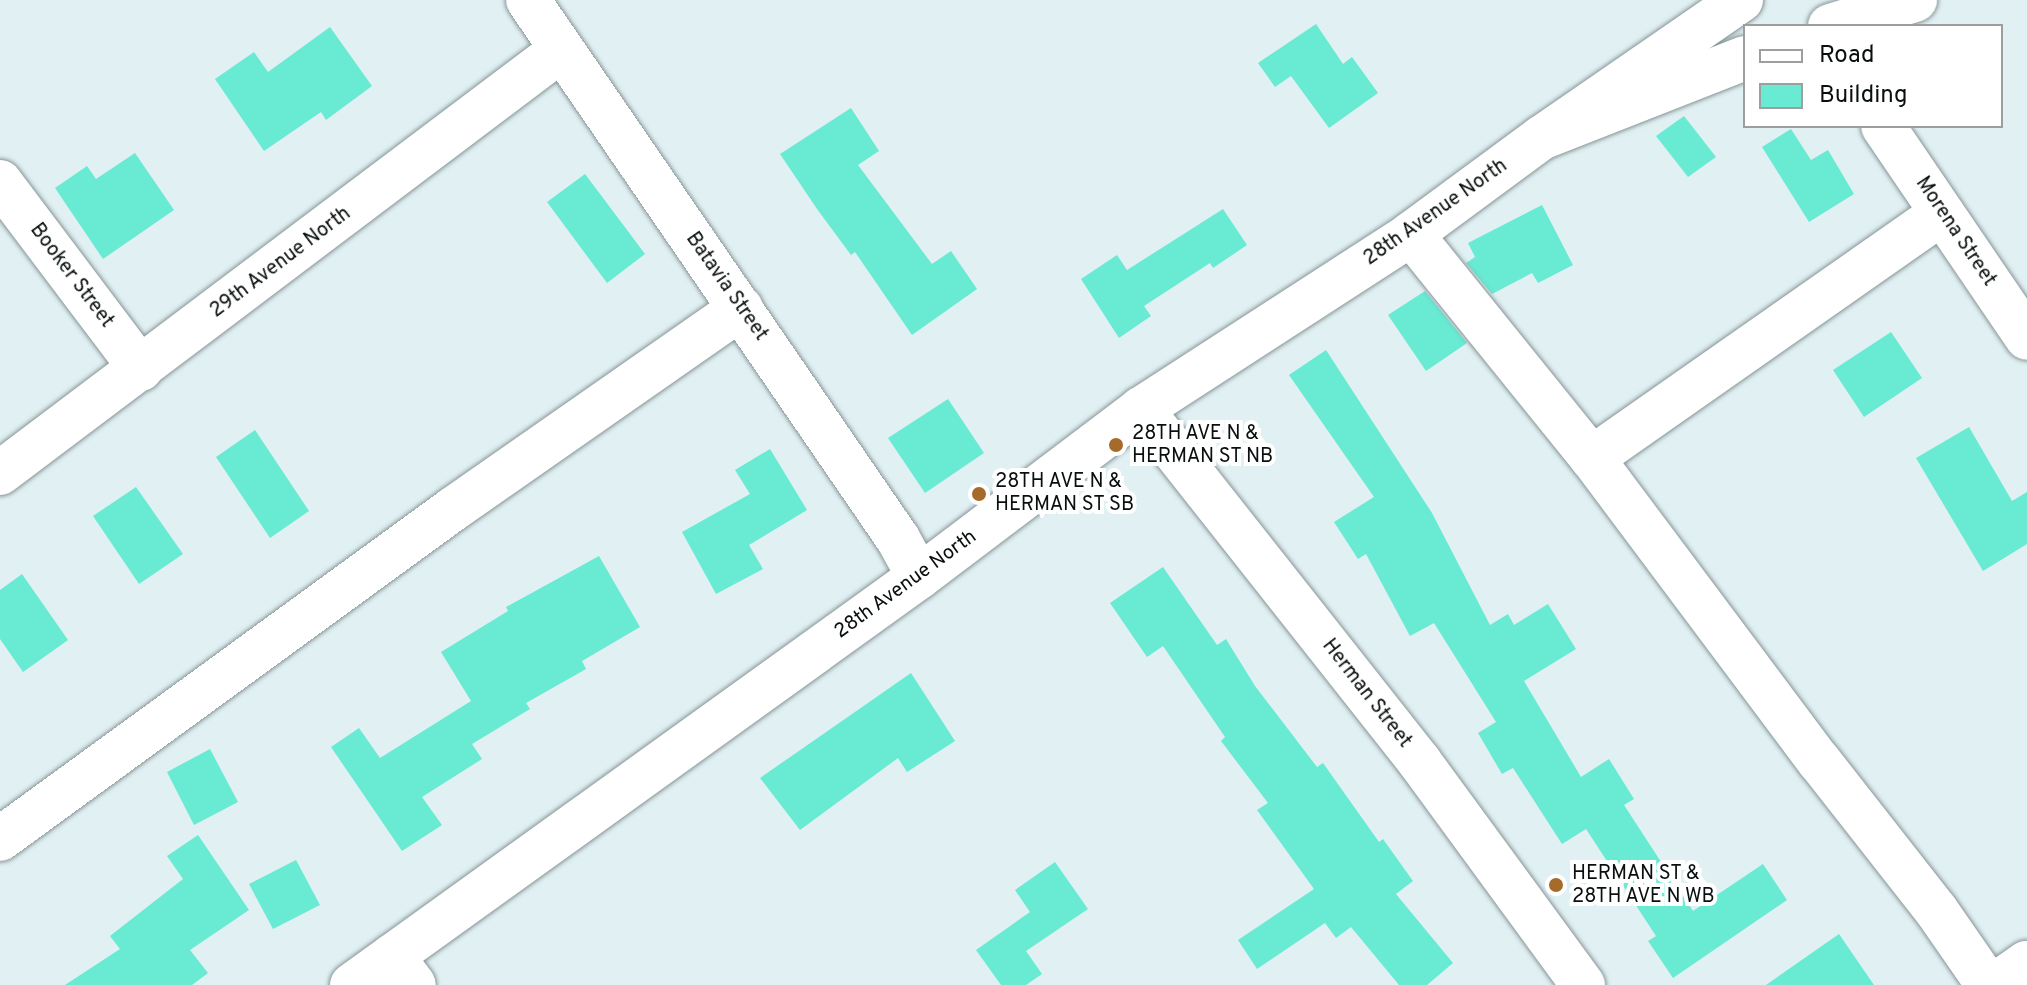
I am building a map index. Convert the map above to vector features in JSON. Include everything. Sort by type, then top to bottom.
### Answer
[{"type":"main road","name":"Batavia Street","points":[[528,0],[898,539],[919,577]]},
{"type":"main road","name":"28th Avenue North","points":[[352,985],[403,970],[1141,409],[1411,234],[1541,138],[1741,0]]},
{"type":"main road","points":[[1837,24],[1915,0]]},
{"type":"main road","name":"29th Avenue North","points":[[0,473],[561,50]]},
{"type":"main road","points":[[1541,138],[1743,59]]},
{"type":"main road","name":"Morena Street","points":[[1884,128],[2027,338]]},
{"type":"main road","name":"Booker Street","points":[[0,182],[141,369]]},
{"type":"main road","points":[[1592,458],[1942,213]]},
{"type":"main road","points":[[1411,234],[1592,458],[1819,761],[1936,910],[1988,985]]},
{"type":"main road","points":[[0,839],[453,509],[741,308]]},
{"type":"main road","name":"Herman Street","points":[[1141,409],[1419,761],[1583,985]]},
{"type":"main road","points":[[1995,985],[2027,963]]},
{"type":"building","points":[[1316,24],[1343,64],[1352,57],[1378,93],[1329,128],[1291,76],[1275,87],[1258,63]]},
{"type":"building","points":[[330,27],[372,86],[326,120],[321,112],[264,151],[215,79],[254,52],[268,72]]},
{"type":"building","points":[[851,108],[879,151],[858,165],[932,264],[951,251],[977,289],[912,335],[855,252],[851,255],[780,154]]},
{"type":"building","points":[[1684,116],[1716,157],[1688,177],[1656,136]]},
{"type":"building","points":[[1791,129],[1811,160],[1828,150],[1854,194],[1809,222],[1762,147]]},
{"type":"building","points":[[135,153],[174,210],[103,259],[55,188],[87,166],[96,179]]},
{"type":"building","points":[[585,174],[645,254],[607,283],[547,202]]},
{"type":"building","points":[[1542,205],[1573,265],[1538,283],[1532,273],[1492,294],[1466,263],[1475,257],[1468,243]]},
{"type":"building","points":[[1223,209],[1247,245],[1213,268],[1210,263],[1144,306],[1151,316],[1119,338],[1081,279],[1117,255],[1127,270]]},
{"type":"building","points":[[1425,291],[1467,343],[1426,371],[1388,315]]},
{"type":"building","points":[[1891,332],[1922,378],[1864,417],[1833,370]]},
{"type":"building","points":[[1326,350],[1432,513],[1490,625],[1508,614],[1514,625],[1548,604],[1576,649],[1524,681],[1581,777],[1609,759],[1634,799],[1624,805],[1693,911],[1763,864],[1787,900],[1673,978],[1648,941],[1656,936],[1586,829],[1562,844],[1513,768],[1502,774],[1478,733],[1496,722],[1434,623],[1410,636],[1366,554],[1358,559],[1334,522],[1374,497],[1289,375]]},
{"type":"building","points":[[948,399],[984,453],[925,493],[888,438]]},
{"type":"building","points":[[1969,427],[2012,501],[2027,492],[2027,544],[1983,571],[1916,458]]},
{"type":"building","points":[[255,430],[309,511],[270,538],[216,457]]},
{"type":"building","points":[[770,449],[807,510],[749,545],[763,569],[716,594],[682,532],[750,494],[735,470]]},
{"type":"building","points":[[136,487],[183,554],[139,584],[93,516]]},
{"type":"building","points":[[599,556],[640,627],[582,661],[586,669],[526,703],[530,709],[472,744],[482,759],[422,797],[442,825],[402,851],[331,747],[359,728],[380,758],[471,701],[441,652],[508,611],[506,607]]},
{"type":"building","points":[[1163,567],[1217,645],[1226,639],[1255,686],[1317,767],[1323,763],[1379,842],[1383,839],[1413,881],[1396,894],[1453,963],[1427,985],[1399,985],[1351,927],[1336,938],[1325,923],[1257,969],[1238,940],[1314,889],[1257,810],[1268,803],[1221,741],[1225,737],[1163,646],[1147,657],[1110,603]]},
{"type":"building","points":[[22,574],[68,640],[23,672],[0,639],[0,590]]},
{"type":"building","points":[[911,673],[955,741],[907,772],[898,758],[800,830],[760,778]]},
{"type":"building","points":[[210,749],[238,802],[194,825],[167,772]]},
{"type":"building","points":[[198,835],[249,910],[190,950],[208,973],[192,985],[65,985],[120,949],[110,936],[183,879],[167,856]]},
{"type":"building","points":[[296,860],[320,905],[273,929],[249,884]]},
{"type":"building","points":[[1055,862],[1088,909],[1026,951],[1042,974],[1026,985],[1001,985],[976,950],[1030,912],[1015,890]]},
{"type":"building","points":[[1839,934],[1874,985],[1766,985]]},
{"type":"place","name":"28TH AVE N & HERMAN ST NB","points":[[1116,445]]},
{"type":"place","name":"28TH AVE N & HERMAN ST SB","points":[[979,494]]},
{"type":"place","name":"HERMAN ST & 28TH AVE N WB","points":[[1556,885]]}]
